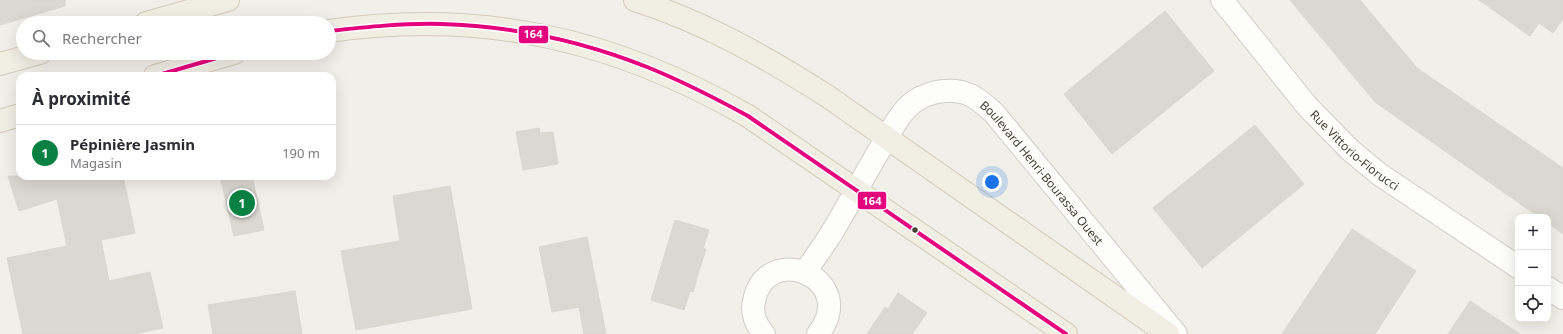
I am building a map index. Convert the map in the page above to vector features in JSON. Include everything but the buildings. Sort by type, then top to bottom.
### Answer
[{"type":"main road","points":[[171,16],[228,0]]},
{"type":"main road","points":[[635,0],[680,16],[748,48],[821,92],[1168,334]]},
{"type":"main road","points":[[336,30],[404,24],[461,24],[510,29],[591,47],[648,67],[722,102],[776,134],[1066,334]]},
{"type":"main road","points":[[0,64],[16,60]]},
{"type":"main road","points":[[169,72],[210,60]]},
{"type":"main road","points":[[0,121],[16,116]]},
{"type":"street","name":"Rue Vittorio-Fiorucci","points":[[1222,0],[1307,106],[1350,150],[1379,174],[1515,265]]},
{"type":"street","name":"Boulevard Henri-Bourassa Ouest","points":[[805,272],[836,225],[887,138],[908,106],[916,100],[928,95],[943,91],[956,90],[976,98],[994,113],[1176,334]]},
{"type":"street","points":[[764,334],[754,318],[753,306],[755,294],[761,284],[770,276],[781,271],[793,269],[805,272],[816,279],[824,289],[828,301],[828,314],[824,326],[818,334]]},
{"type":"street","points":[[1551,290],[1563,298]]},
{"type":"transit line","name":"164","points":[[336,30],[413,24],[467,25],[494,28],[546,36],[572,42],[647,67],[698,90],[748,116],[1066,334]]},
{"type":"transit line","name":"164","points":[[169,72],[210,60]]},
{"type":"place","name":"Pépinière Jasmin","points":[[242,203]]}]
